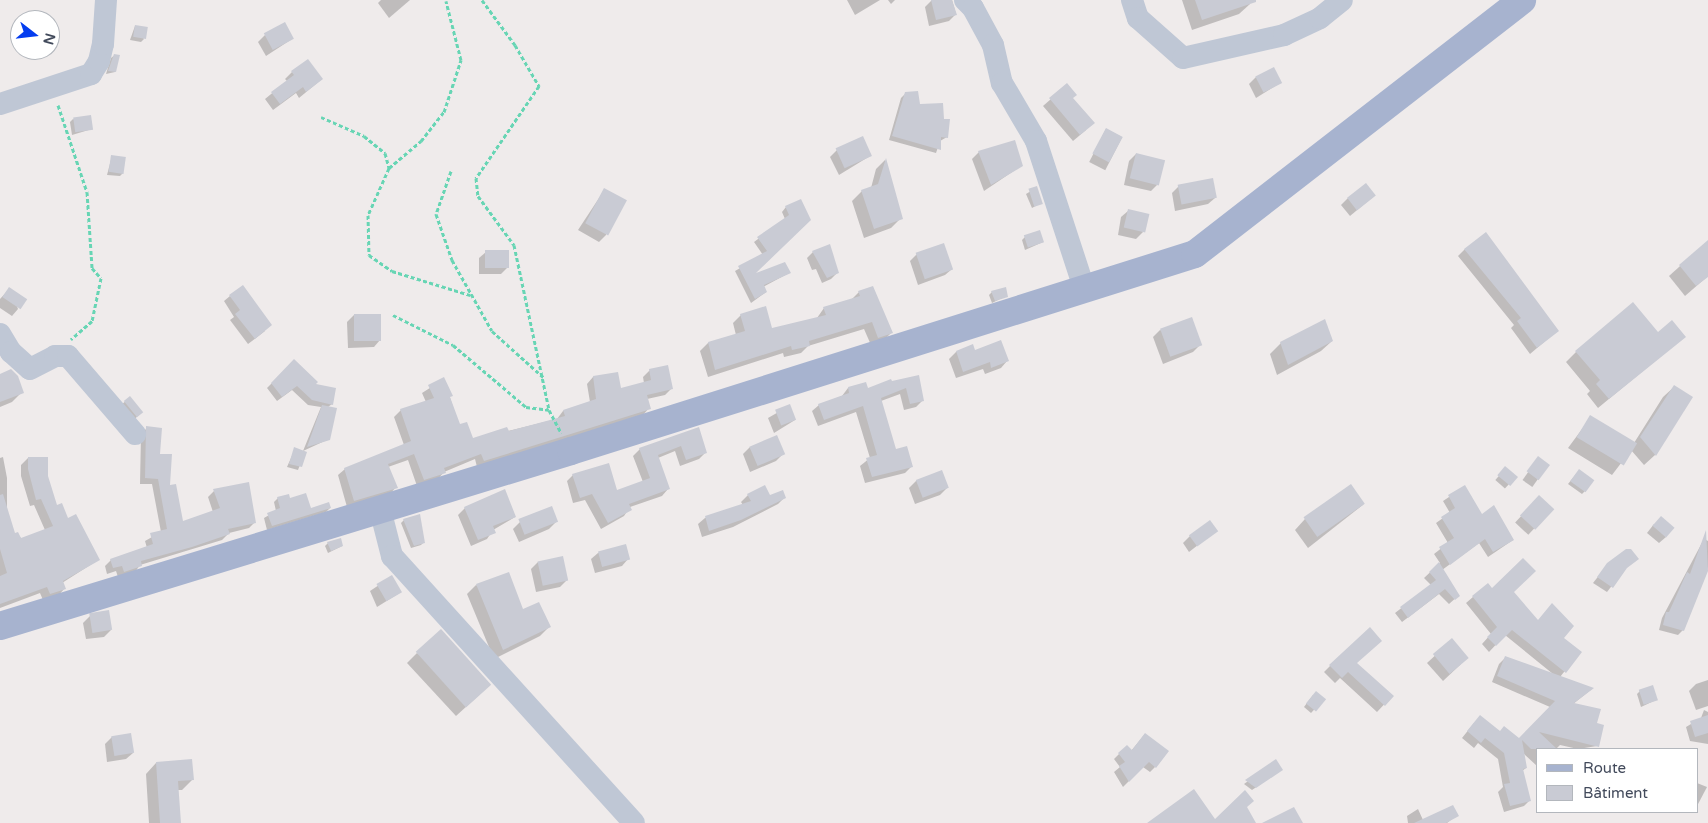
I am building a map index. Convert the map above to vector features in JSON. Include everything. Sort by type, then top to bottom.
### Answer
[{"type":"main road","points":[[0,626],[571,451],[1195,254],[1522,0]]},
{"type":"street","points":[[0,104],[91,74],[99,62],[106,0]]},
{"type":"street","points":[[965,0],[973,8],[993,45],[1002,82],[1036,141],[1084,288]]},
{"type":"street","points":[[1132,0],[1138,18],[1183,58],[1284,35],[1320,18],[1342,0]]},
{"type":"street","points":[[0,334],[11,352],[30,369],[55,356],[68,356],[135,434]]},
{"type":"street","points":[[380,509],[392,556],[634,823]]},
{"type":"path","points":[[482,0],[516,44],[539,86],[476,178],[478,196],[514,245],[549,410],[571,451]]},
{"type":"path","points":[[446,1],[461,60],[444,112],[421,141],[389,168],[368,215],[369,256],[392,271],[470,294]]},
{"type":"path","points":[[53,87],[87,192],[92,268],[101,278],[92,321],[55,356]]},
{"type":"path","points":[[321,117],[364,136],[385,153],[389,168]]},
{"type":"path","points":[[451,171],[436,214],[452,260],[492,331],[543,377]]},
{"type":"path","points":[[393,315],[453,345],[526,406],[549,410]]},
{"type":"building","points":[[931,0],[952,0],[957,15],[936,20]]},
{"type":"building","points":[[1195,0],[1256,0],[1256,2],[1202,20]]},
{"type":"building","points":[[285,22],[294,39],[273,50],[264,33]]},
{"type":"building","points":[[135,25],[148,27],[146,39],[133,37]]},
{"type":"building","points":[[114,54],[120,55],[116,72],[108,71]]},
{"type":"building","points":[[308,59],[323,79],[306,92],[303,87],[280,104],[271,92],[294,75],[291,71]]},
{"type":"building","points":[[1274,67],[1282,83],[1263,93],[1255,77]]},
{"type":"building","points":[[1067,83],[1077,95],[1073,98],[1095,123],[1080,135],[1049,98]]},
{"type":"building","points":[[918,91],[920,104],[943,103],[944,119],[950,119],[948,138],[941,137],[941,150],[892,136],[905,92]]},
{"type":"building","points":[[91,115],[93,130],[75,132],[73,118]]},
{"type":"building","points":[[1106,128],[1123,137],[1109,163],[1092,154]]},
{"type":"building","points":[[863,136],[872,156],[845,168],[836,148]]},
{"type":"building","points":[[1015,140],[1023,166],[991,185],[978,151]]},
{"type":"building","points":[[1136,153],[1165,160],[1159,185],[1130,178]]},
{"type":"building","points":[[111,155],[126,157],[123,174],[109,172]]},
{"type":"building","points":[[886,158],[903,219],[874,229],[861,190],[878,184]]},
{"type":"building","points":[[1213,178],[1217,198],[1181,205],[1178,185]]},
{"type":"building","points":[[1366,183],[1376,196],[1357,210],[1347,198]]},
{"type":"building","points":[[1037,186],[1043,204],[1034,207],[1028,189]]},
{"type":"building","points":[[604,188],[627,200],[608,236],[585,223]]},
{"type":"building","points":[[801,199],[811,220],[756,273],[785,262],[791,273],[764,285],[767,292],[755,299],[738,266],[767,251],[757,237],[789,215],[785,206]]},
{"type":"building","points":[[1128,209],[1149,214],[1145,232],[1124,228]]},
{"type":"building","points":[[1040,230],[1044,242],[1028,248],[1024,235]]},
{"type":"building","points":[[1486,232],[1559,331],[1537,348],[1517,321],[1521,318],[1464,249]]},
{"type":"building","points":[[1708,240],[1708,277],[1696,286],[1679,265]]},
{"type":"building","points":[[944,243],[953,269],[925,279],[916,253]]},
{"type":"building","points":[[830,244],[839,273],[827,278],[812,251]]},
{"type":"building","points":[[485,250],[509,250],[509,268],[485,268]]},
{"type":"building","points":[[243,285],[272,325],[255,339],[235,314],[240,310],[229,295]]},
{"type":"building","points":[[873,286],[893,333],[878,338],[872,322],[809,341],[810,346],[792,350],[791,346],[715,370],[708,342],[745,331],[740,314],[766,306],[772,328],[826,315],[823,307],[860,296],[858,291]]},
{"type":"building","points":[[9,287],[27,299],[21,309],[2,297]]},
{"type":"building","points":[[1006,287],[1008,297],[995,301],[991,291]]},
{"type":"building","points":[[1633,302],[1658,332],[1672,320],[1686,337],[1609,399],[1596,384],[1600,380],[1575,351]]},
{"type":"building","points":[[354,314],[381,314],[381,341],[354,341]]},
{"type":"building","points":[[1192,317],[1202,345],[1170,357],[1160,329]]},
{"type":"building","points":[[1325,319],[1333,341],[1288,365],[1280,342]]},
{"type":"building","points":[[1001,340],[1009,361],[991,368],[990,362],[963,372],[956,351],[973,344],[975,350]]},
{"type":"building","points":[[294,359],[318,382],[316,384],[336,388],[333,405],[312,400],[297,386],[282,397],[271,383]]},
{"type":"building","points":[[668,365],[673,389],[647,395],[651,409],[484,461],[481,454],[444,468],[446,473],[424,480],[414,454],[388,464],[398,488],[354,501],[344,468],[411,441],[400,409],[434,398],[428,385],[444,377],[453,396],[450,397],[460,424],[467,422],[473,438],[507,427],[509,431],[565,416],[563,410],[596,399],[593,376],[618,372],[621,388],[651,380],[649,369]]},
{"type":"building","points":[[11,369],[18,376],[24,393],[0,402],[0,374]]},
{"type":"building","points":[[919,375],[924,401],[910,404],[906,388],[881,398],[896,449],[907,446],[913,467],[872,477],[866,458],[877,455],[863,406],[824,420],[818,404],[849,393],[848,387],[866,382],[868,388],[891,379],[892,381]]},
{"type":"building","points":[[1674,385],[1693,397],[1656,456],[1640,437]]},
{"type":"building","points":[[130,396],[143,412],[137,417],[124,401]]},
{"type":"building","points":[[790,404],[796,420],[781,426],[775,410]]},
{"type":"building","points":[[322,405],[337,408],[330,440],[307,447]]},
{"type":"building","points":[[1590,415],[1637,443],[1624,466],[1577,437]]},
{"type":"building","points":[[146,426],[162,428],[160,454],[172,454],[170,485],[176,484],[183,521],[220,508],[213,489],[249,482],[256,523],[228,529],[230,534],[141,561],[142,566],[124,572],[122,566],[113,568],[110,559],[153,544],[150,533],[167,529],[158,479],[145,478]]},
{"type":"building","points":[[699,427],[707,453],[686,460],[681,446],[658,455],[670,489],[629,504],[632,510],[608,523],[592,494],[580,498],[572,474],[609,463],[617,490],[650,478],[639,448]]},
{"type":"building","points":[[777,435],[785,454],[758,466],[749,447]]},
{"type":"building","points":[[294,447],[307,452],[302,467],[289,464]]},
{"type":"building","points":[[1538,456],[1550,465],[1539,480],[1527,471]]},
{"type":"building","points":[[28,457],[48,457],[48,476],[57,505],[62,503],[68,518],[76,514],[100,560],[63,581],[66,589],[50,594],[47,587],[0,604],[0,576],[7,573],[0,549],[0,495],[3,494],[15,533],[18,532],[21,538],[53,526],[41,499],[36,500],[28,469]]},
{"type":"building","points":[[1505,466],[1518,477],[1510,486],[1497,475]]},
{"type":"building","points":[[1579,469],[1594,480],[1586,492],[1570,481]]},
{"type":"building","points":[[942,470],[949,488],[923,498],[916,480]]},
{"type":"building","points":[[1351,484],[1365,504],[1317,537],[1303,517]]},
{"type":"building","points":[[765,485],[770,495],[783,490],[786,498],[741,520],[709,531],[705,516],[751,501],[747,494]]},
{"type":"building","points":[[1465,485],[1482,514],[1494,505],[1514,540],[1493,552],[1485,539],[1450,565],[1439,547],[1454,538],[1441,517],[1455,508],[1448,495]]},
{"type":"building","points":[[505,489],[516,517],[493,526],[496,533],[478,540],[464,507]]},
{"type":"building","points":[[306,493],[311,508],[329,502],[331,508],[272,526],[267,513],[280,508],[277,497],[289,494],[290,498]]},
{"type":"building","points":[[1539,495],[1554,509],[1535,530],[1520,515]]},
{"type":"building","points":[[552,506],[558,522],[524,535],[518,519]]},
{"type":"building","points":[[420,514],[425,543],[414,546],[403,519]]},
{"type":"building","points":[[1661,516],[1675,528],[1666,538],[1652,526]]},
{"type":"building","points":[[1210,520],[1218,531],[1197,547],[1189,535]]},
{"type":"building","points":[[1706,530],[1708,571],[1684,631],[1663,625],[1666,612],[1669,612],[1687,572],[1690,574]]},
{"type":"building","points":[[341,538],[343,546],[331,551],[327,542]]},
{"type":"building","points":[[626,544],[630,559],[602,567],[598,552]]},
{"type":"building","points":[[1626,549],[1631,549],[1639,559],[1627,568],[1613,588],[1597,577],[1607,563]]},
{"type":"building","points":[[563,556],[568,580],[543,586],[538,561]]},
{"type":"building","points":[[1523,558],[1536,571],[1514,592],[1538,620],[1552,603],[1574,626],[1564,638],[1582,652],[1566,673],[1512,630],[1496,646],[1487,637],[1497,627],[1472,596],[1488,583],[1492,588]]},
{"type":"building","points":[[1439,562],[1460,596],[1455,600],[1445,589],[1408,618],[1400,607],[1436,580],[1429,572]]},
{"type":"building","points":[[509,572],[523,609],[539,602],[551,627],[503,650],[476,584]]},
{"type":"building","points":[[392,575],[402,592],[386,601],[376,584]]},
{"type":"building","points":[[109,610],[112,630],[92,633],[89,613]]},
{"type":"building","points":[[1370,627],[1382,641],[1357,663],[1394,696],[1385,706],[1348,672],[1342,678],[1329,665]]},
{"type":"building","points":[[441,629],[491,685],[466,707],[416,652]]},
{"type":"building","points":[[1452,638],[1469,658],[1450,674],[1433,654]]},
{"type":"building","points":[[1505,656],[1594,688],[1574,703],[1601,709],[1597,723],[1604,725],[1599,747],[1539,732],[1556,748],[1531,749],[1522,740],[1527,768],[1523,769],[1531,801],[1510,806],[1504,784],[1510,783],[1504,753],[1485,738],[1481,743],[1467,731],[1480,715],[1500,731],[1504,726],[1519,738],[1555,701],[1497,676]]},
{"type":"building","points":[[1653,685],[1658,700],[1644,705],[1639,690]]},
{"type":"building","points":[[1316,691],[1326,699],[1316,712],[1306,703]]},
{"type":"building","points":[[1708,715],[1708,733],[1695,737],[1690,721]]},
{"type":"building","points":[[131,733],[134,753],[114,756],[111,736]]},
{"type":"building","points":[[1145,733],[1169,751],[1156,768],[1149,762],[1129,782],[1119,766],[1125,762],[1118,753],[1127,745],[1132,750]]},
{"type":"building","points":[[192,759],[194,780],[178,781],[181,823],[160,823],[156,762]]},
{"type":"building","points":[[1276,759],[1283,770],[1256,788],[1245,780]]},
{"type":"building","points":[[1194,789],[1215,819],[1245,790],[1254,801],[1247,807],[1256,823],[1147,823]]},
{"type":"building","points":[[1453,805],[1459,816],[1446,823],[1414,823]]},
{"type":"building","points":[[1294,807],[1303,823],[1262,823]]}]
